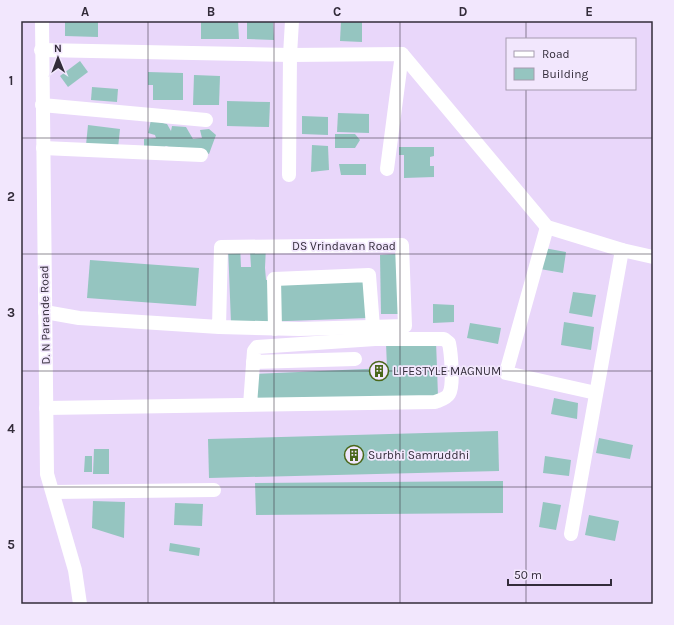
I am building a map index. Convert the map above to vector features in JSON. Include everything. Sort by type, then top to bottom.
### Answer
[{"type":"street","name":"D. N Parande Road","points":[[42,21],[41,50],[47,474],[75,570],[80,604]]},
{"type":"street","points":[[289,175],[290,55],[292,21]]},
{"type":"street","points":[[41,50],[290,55],[402,54]]},
{"type":"street","points":[[387,169],[402,54]]},
{"type":"street","points":[[402,54],[547,227],[622,250],[653,257]]},
{"type":"street","points":[[42,105],[206,120]]},
{"type":"street","points":[[43,148],[201,155]]},
{"type":"street","points":[[547,227],[506,373],[596,393]]},
{"type":"street","name":"DS Vrindavan Road","points":[[45,312],[79,318],[218,328],[299,329],[405,326],[402,245],[221,246],[218,328]]},
{"type":"street","points":[[571,534],[622,250]]},
{"type":"street","points":[[275,329],[274,279],[369,275],[373,327]]},
{"type":"street","points":[[46,408],[250,405],[435,402],[448,395],[451,386],[449,343],[444,339],[375,339],[260,346],[255,349],[250,405]]},
{"type":"street","points":[[253,362],[355,360]]},
{"type":"street","points":[[53,492],[214,490]]},
{"type":"building","points":[[65,21],[98,21],[98,37],[65,36]]},
{"type":"building","points":[[201,21],[238,21],[239,39],[201,39]]},
{"type":"building","points":[[247,21],[273,21],[274,40],[247,39]]},
{"type":"building","points":[[341,21],[362,21],[362,42],[340,41]]},
{"type":"building","points":[[80,61],[88,72],[68,87],[60,76]]},
{"type":"building","points":[[148,72],[183,73],[183,100],[153,100],[153,85],[148,85]]},
{"type":"building","points":[[194,75],[220,76],[219,105],[193,105]]},
{"type":"building","points":[[92,87],[118,89],[117,102],[91,100]]},
{"type":"building","points":[[227,101],[270,102],[269,127],[227,126]]},
{"type":"building","points":[[338,113],[369,114],[369,133],[337,132]]},
{"type":"building","points":[[302,116],[328,117],[328,135],[302,134]]},
{"type":"building","points":[[151,120],[167,124],[171,131],[172,126],[186,127],[193,139],[202,138],[200,130],[209,129],[216,135],[209,154],[202,151],[180,151],[166,146],[162,149],[144,150],[144,139],[156,138],[155,135],[148,133]]},
{"type":"building","points":[[88,125],[120,129],[118,148],[86,145]]},
{"type":"building","points":[[335,134],[355,134],[360,140],[355,148],[335,148]]},
{"type":"building","points":[[312,145],[328,146],[329,170],[311,172]]},
{"type":"building","points":[[399,147],[434,147],[434,156],[430,157],[430,166],[434,166],[434,177],[404,178],[404,155],[399,155]]},
{"type":"building","points":[[339,164],[366,164],[366,175],[341,175]]},
{"type":"building","points":[[240,245],[241,267],[251,267],[250,251],[266,246],[266,280],[360,271],[367,285],[368,318],[231,323],[228,246]]},
{"type":"building","points":[[544,248],[566,252],[563,273],[540,269]]},
{"type":"building","points":[[397,254],[399,314],[381,314],[380,255]]},
{"type":"building","points":[[90,260],[199,268],[196,306],[87,298]]},
{"type":"building","points":[[573,292],[596,295],[592,317],[569,313]]},
{"type":"building","points":[[433,304],[454,305],[454,322],[433,323]]},
{"type":"building","points":[[564,322],[594,327],[591,350],[561,345]]},
{"type":"building","points":[[470,323],[501,328],[498,344],[467,338]]},
{"type":"building","name":"LIFESTYLE MAGNUM","points":[[436,341],[438,396],[255,402],[254,374],[387,368],[386,343]]},
{"type":"building","points":[[554,398],[578,403],[577,419],[551,414]]},
{"type":"building","name":"Surbhi Samruddhi","points":[[498,431],[499,471],[209,478],[208,439]]},
{"type":"building","points":[[599,438],[633,445],[630,459],[596,453]]},
{"type":"building","points":[[94,449],[109,449],[109,474],[93,474]]},
{"type":"building","points":[[85,456],[92,456],[92,472],[84,472]]},
{"type":"building","points":[[545,456],[571,460],[569,476],[543,473]]},
{"type":"building","points":[[503,481],[503,513],[256,515],[255,483]]},
{"type":"building","points":[[93,501],[125,502],[124,538],[92,528]]},
{"type":"building","points":[[543,502],[561,505],[556,530],[539,527]]},
{"type":"building","points":[[175,503],[203,504],[202,526],[174,525]]},
{"type":"building","points":[[589,515],[619,521],[615,541],[585,535]]},
{"type":"building","points":[[170,543],[200,548],[199,556],[169,551]]},
{"type":"place","name":"LIFESTYLE MAGNUM","points":[[379,371]]},
{"type":"place","name":"Surbhi Samruddhi","points":[[354,455]]}]
